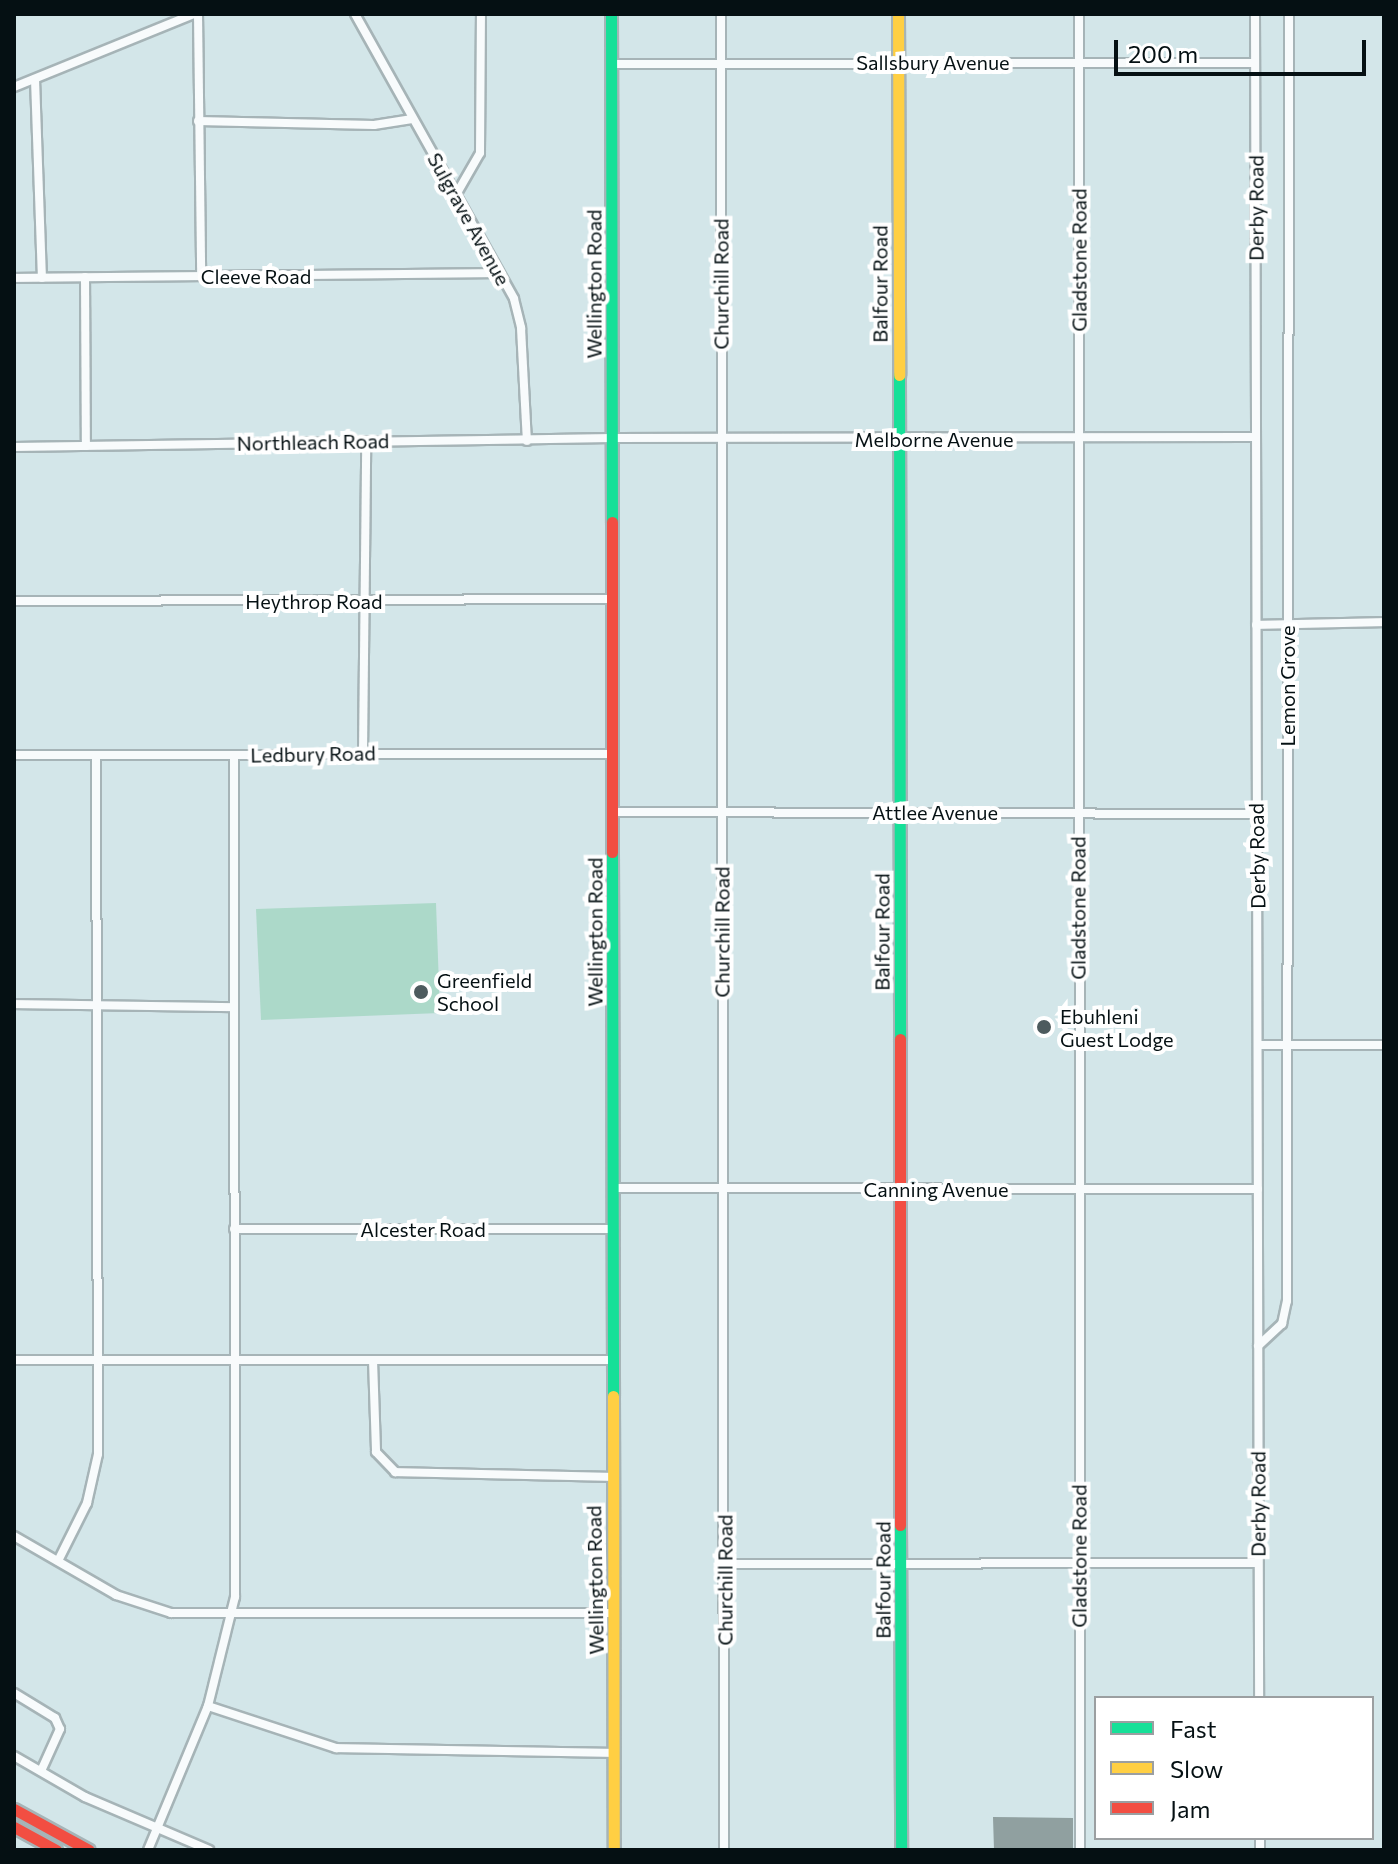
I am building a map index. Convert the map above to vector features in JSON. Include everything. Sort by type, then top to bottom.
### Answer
[{"type":"main road","name":"Wellington Road","points":[[611,14],[614,1850]]},
{"type":"main road","name":"Balfour Road","points":[[898,14],[901,1850]]},
{"type":"main road","points":[[14,1809],[89,1850]]},
{"type":"main road","points":[[14,1827],[56,1850]]},
{"type":"street","points":[[14,87],[196,14],[201,276]]},
{"type":"street","name":"Sulgrave Avenue","points":[[355,14],[499,273],[521,328],[527,441]]},
{"type":"street","points":[[457,193],[480,153],[481,14]]},
{"type":"street","name":"Churchill Road","points":[[721,14],[724,1850]]},
{"type":"street","name":"Gladstone Road","points":[[1079,14],[1080,1850]]},
{"type":"street","name":"Derby Road","points":[[1255,14],[1259,1696]]},
{"type":"street","name":"Lemon Grove","points":[[1258,1346],[1285,1314],[1290,1045],[1287,623],[1289,14]]},
{"type":"street","name":"Sallsbury Avenue","points":[[611,64],[898,61],[1255,63]]},
{"type":"street","points":[[35,79],[42,278]]},
{"type":"street","points":[[198,121],[374,125],[411,119]]},
{"type":"street","name":"Cleeve Road","points":[[14,278],[499,273]]},
{"type":"street","points":[[85,277],[86,446]]},
{"type":"street","name":"Melborne Avenue","points":[[612,438],[899,440],[1255,437]]},
{"type":"street","name":"Northleach Road","points":[[14,447],[612,438]]},
{"type":"street","points":[[363,752],[366,441]]},
{"type":"street","name":"Heythrop Road","points":[[14,601],[614,599]]},
{"type":"street","points":[[1256,625],[1384,622]]},
{"type":"street","name":"Ledbury Road","points":[[14,755],[96,757],[363,752],[611,754]]},
{"type":"street","points":[[148,1850],[208,1706],[233,1612],[234,755]]},
{"type":"street","points":[[58,1561],[94,1482],[97,1360],[96,757]]},
{"type":"street","name":"Attlee Avenue","points":[[613,812],[1256,814]]},
{"type":"street","points":[[14,1004],[234,1007]]},
{"type":"street","points":[[1259,1045],[1384,1045]]},
{"type":"street","name":"Canning Avenue","points":[[613,1188],[1258,1189]]},
{"type":"street","name":"Alcester Road","points":[[234,1229],[612,1229]]},
{"type":"street","points":[[14,1360],[611,1360]]},
{"type":"street","points":[[373,1360],[376,1452],[395,1472],[612,1477]]},
{"type":"street","points":[[14,1536],[144,1607],[233,1612],[614,1613]]},
{"type":"street","points":[[725,1564],[1257,1563]]},
{"type":"street","points":[[14,1693],[55,1718],[60,1729],[41,1771]]},
{"type":"street","points":[[208,1706],[336,1748],[614,1753]]},
{"type":"street","points":[[14,1756],[157,1831],[209,1850]]},
{"type":"green space","points":[[436,903],[440,1013],[261,1020],[256,909]]},
{"type":"building","points":[[993,1817],[1073,1818],[1073,1850],[994,1850]]},
{"type":"traffic: fast","points":[[611,14],[612,522]]},
{"type":"traffic: fast","points":[[899,375],[900,1039]]},
{"type":"traffic: fast","points":[[612,852],[613,1396]]},
{"type":"traffic: fast","points":[[900,1525],[901,1850]]},
{"type":"traffic: slow","points":[[898,14],[899,375]]},
{"type":"traffic: slow","points":[[613,1396],[614,1850]]},
{"type":"traffic: jam","points":[[612,522],[612,852]]},
{"type":"traffic: jam","points":[[900,1039],[900,1525]]},
{"type":"traffic: jam","points":[[14,1809],[89,1850]]},
{"type":"traffic: jam","points":[[14,1827],[56,1850]]},
{"type":"place","name":"Greenfield School","points":[[421,992]]},
{"type":"place","name":"Ebuhleni Guest Lodge","points":[[1044,1027]]}]
